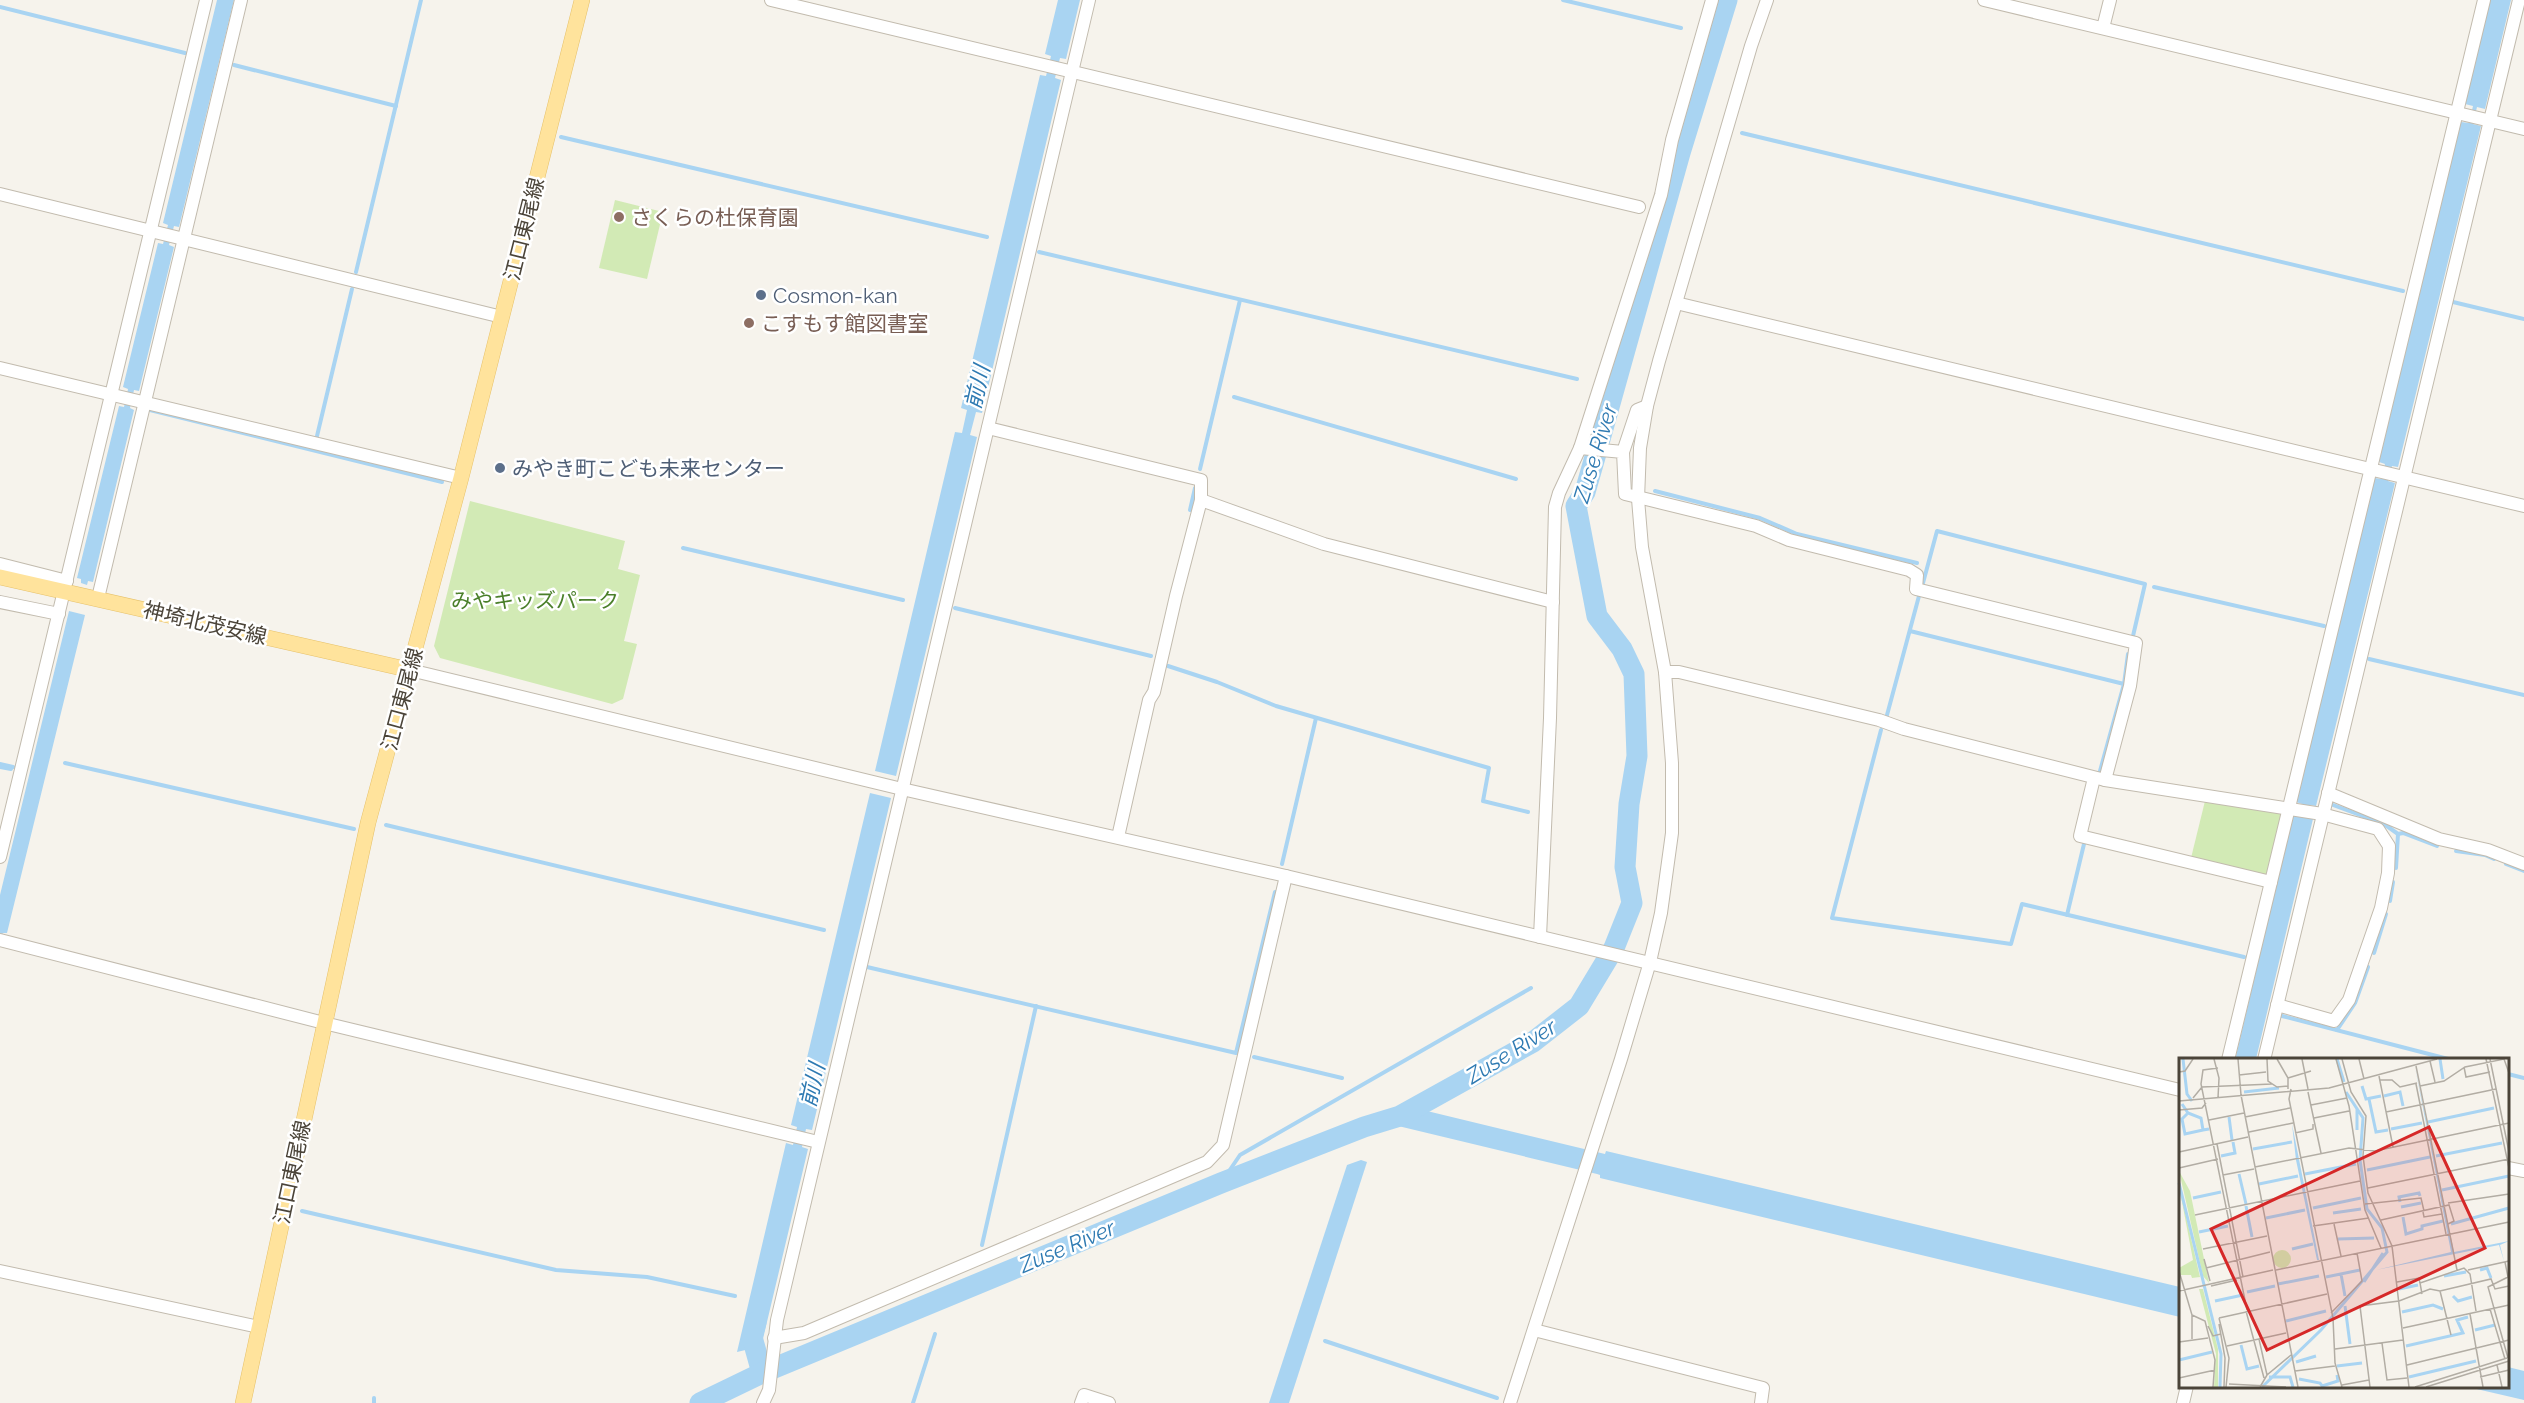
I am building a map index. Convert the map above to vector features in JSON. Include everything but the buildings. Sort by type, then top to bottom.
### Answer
[{"type":"main road","name":"江口東尾線","points":[[243,1403],[368,823],[461,478],[582,0]]},
{"type":"main road","name":"神埼北茂安線","points":[[0,577],[65,586],[98,598],[410,670]]},
{"type":"street","points":[[98,598],[151,231],[206,0]]},
{"type":"street","points":[[0,857],[65,586],[128,398],[241,0]]},
{"type":"street","points":[[771,0],[1639,207]]},
{"type":"street","points":[[763,1403],[769,1390],[773,1342],[813,1140],[902,789],[1089,0]]},
{"type":"street","points":[[1540,938],[1555,507],[1559,492],[1583,448],[1661,195],[1672,140],[1712,0]]},
{"type":"street","points":[[1510,1403],[1594,1145],[1650,962],[1661,913],[1672,833],[1672,763],[1665,672],[1642,547],[1638,499],[1640,448],[1647,406],[1676,303],[1767,0]]},
{"type":"street","points":[[1984,0],[2524,129]]},
{"type":"street","points":[[2103,28],[2110,0]]},
{"type":"street","points":[[2264,1058],[2277,1005],[2305,811],[2387,473],[2467,116],[2484,0]]},
{"type":"street","points":[[2228,1058],[2271,882],[2305,811],[2328,793],[2387,473],[2490,121],[2519,0]]},
{"type":"street","points":[[0,194],[502,316]]},
{"type":"street","points":[[1676,303],[2524,506]]},
{"type":"street","points":[[0,368],[461,478]]},
{"type":"street","points":[[1647,406],[1637,410],[1621,451],[1625,495],[1756,526],[1789,540],[1910,570],[1917,575],[1916,588],[2136,643],[2130,686],[2080,836],[2271,882]]},
{"type":"street","points":[[988,428],[1201,480],[1201,500],[1154,692],[1149,700],[1118,837]]},
{"type":"street","points":[[1583,448],[1621,451]]},
{"type":"street","points":[[1201,500],[1324,544],[1552,602]]},
{"type":"street","points":[[0,564],[65,586]]},
{"type":"street","points":[[0,602],[59,614]]},
{"type":"street","points":[[410,670],[902,789],[1286,876],[2179,1090]]},
{"type":"street","points":[[1665,672],[1679,672],[1879,720],[1904,729],[2100,779],[2305,811],[2378,829],[2389,846],[2388,873],[2381,908],[2349,1000],[2334,1021],[2277,1005]]},
{"type":"street","points":[[2328,793],[2439,839],[2488,850],[2524,864]]},
{"type":"street","points":[[773,1342],[804,1333],[1207,1162],[1223,1145],[1286,876]]},
{"type":"street","points":[[0,940],[324,1023],[813,1140]]},
{"type":"street","points":[[2509,1168],[2524,1172]]},
{"type":"street","points":[[0,1271],[259,1327]]},
{"type":"street","points":[[1534,1330],[1762,1388],[1761,1403]]},
{"type":"street","points":[[2183,1403],[2187,1388]]},
{"type":"street","points":[[1081,1403],[1084,1395],[1109,1403]]},
{"type":"green space","points":[[615,200],[663,212],[647,279],[599,268]]},
{"type":"green space","name":"みやキッズパーク","points":[[470,501],[625,541],[618,569],[640,575],[624,641],[637,644],[623,699],[612,704],[440,658],[434,646]]},
{"type":"green space","points":[[2205,801],[2279,813],[2283,816],[2268,876],[2191,858]]},
{"type":"water","points":[[217,0],[234,0],[179,227],[174,226],[169,245],[174,247],[139,391],[134,390],[130,408],[134,410],[93,582],[88,581],[87,585],[81,583],[81,579],[77,578],[119,406],[124,407],[128,389],[123,387],[158,243],[163,244],[168,225],[163,223]]},
{"type":"water","points":[[1058,0],[1080,0],[1066,59],[1060,58],[1055,78],[1061,80],[982,413],[976,412],[970,435],[977,437],[896,776],[875,771],[955,432],[962,433],[967,410],[961,408],[1040,75],[1046,76],[1051,56],[1045,54]]},
{"type":"water","points":[[2490,0],[2511,0],[2485,109],[2477,107],[2473,124],[2481,126],[2398,467],[2392,466],[2388,481],[2395,483],[2316,806],[2310,805],[2307,817],[2313,819],[2256,1058],[2235,1058],[2293,815],[2299,816],[2302,804],[2296,802],[2375,478],[2381,479],[2385,464],[2379,462],[2461,122],[2469,123],[2473,106],[2465,104]]},
{"type":"water","points":[[69,611],[85,615],[7,933],[3,933],[0,937],[0,895]]},
{"type":"water","points":[[870,793],[891,798],[812,1130],[806,1129],[802,1147],[808,1149],[762,1343],[754,1348],[737,1352],[786,1143],[793,1145],[797,1127],[791,1125]]},
{"type":"water","points":[[1427,1111],[2179,1287],[2179,1317],[1600,1178],[1597,1174],[1394,1125]]},
{"type":"water","points":[[1361,1160],[1367,1162],[1289,1403],[1269,1403],[1347,1165]]},
{"type":"water","points":[[2509,1367],[2524,1371],[2524,1400],[2472,1388],[2509,1388]]},
{"type":"waterway","points":[[356,272],[421,0]]},
{"type":"waterway","points":[[1563,0],[1681,28]]},
{"type":"waterway","name":"Zuse River","points":[[700,1403],[762,1373],[1221,1183],[1364,1127],[1400,1116],[1533,1042],[1579,1006],[1614,948],[1632,903],[1625,867],[1629,804],[1637,756],[1634,674],[1622,649],[1597,616],[1576,506],[1585,492],[1680,153],[1727,0]]},
{"type":"waterway","points":[[0,7],[185,53]]},
{"type":"waterway","points":[[234,65],[396,106]]},
{"type":"waterway","points":[[1742,133],[2403,291]]},
{"type":"waterway","points":[[561,137],[987,237]]},
{"type":"waterway","points":[[1039,252],[1577,379]]},
{"type":"waterway","points":[[317,436],[352,289]]},
{"type":"waterway","points":[[1200,469],[1240,300]]},
{"type":"waterway","points":[[2453,302],[2524,319]]},
{"type":"waterway","points":[[1234,397],[1516,479]]},
{"type":"waterway","points":[[150,410],[442,482]]},
{"type":"waterway","points":[[1190,510],[1195,488]]},
{"type":"waterway","points":[[1655,491],[1760,518],[1797,534],[1917,563]]},
{"type":"waterway","points":[[1923,583],[1937,531],[2145,584],[2133,636]]},
{"type":"waterway","points":[[683,548],[903,600]]},
{"type":"waterway","points":[[2154,587],[2324,626]]},
{"type":"waterway","points":[[1887,715],[1919,596]]},
{"type":"waterway","points":[[955,608],[1151,656]]},
{"type":"waterway","points":[[1910,631],[2124,684]]},
{"type":"waterway","points":[[2100,771],[2124,684],[2128,654]]},
{"type":"waterway","points":[[2369,659],[2524,695]]},
{"type":"waterway","points":[[1168,666],[1217,682],[1276,706],[1489,768],[1483,801],[1528,812]]},
{"type":"waterway","points":[[1282,864],[1316,718]]},
{"type":"waterway","points":[[1881,730],[1832,918],[2011,944],[2022,904],[2244,957]]},
{"type":"waterway","points":[[65,763],[354,829]]},
{"type":"waterway","points":[[0,764],[13,767]]},
{"type":"waterway","points":[[0,767],[11,769]]},
{"type":"waterway","points":[[2333,805],[2384,824],[2398,834],[2396,868]]},
{"type":"waterway","points":[[386,825],[824,930]]},
{"type":"waterway","points":[[2398,834],[2403,833],[2437,846]]},
{"type":"waterway","points":[[2067,915],[2084,844]]},
{"type":"waterway","points":[[2456,851],[2485,855],[2494,859]]},
{"type":"waterway","points":[[2506,864],[2524,871]]},
{"type":"waterway","points":[[2390,901],[2393,882]]},
{"type":"waterway","points":[[867,967],[1236,1053],[1275,892]]},
{"type":"waterway","points":[[2374,953],[2386,914]]},
{"type":"waterway","points":[[2337,1030],[2355,1003],[2368,967]]},
{"type":"waterway","points":[[1221,1183],[1240,1155],[1531,988]]},
{"type":"waterway","points":[[982,1245],[1036,1006]]},
{"type":"waterway","points":[[2282,1016],[2444,1058]]},
{"type":"waterway","points":[[1254,1057],[1342,1078]]},
{"type":"waterway","points":[[2509,1074],[2524,1078]]},
{"type":"waterway","points":[[1400,1116],[1412,1119]]},
{"type":"waterway","points":[[302,1211],[556,1270],[647,1277],[735,1296]]},
{"type":"waterway","name":"前川","points":[[756,1322],[752,1337],[762,1373]]},
{"type":"waterway","points":[[913,1403],[935,1334]]},
{"type":"waterway","points":[[1325,1341],[1497,1398]]},
{"type":"waterway","points":[[374,1398],[374,1403]]},
{"type":"place","name":"さくらの杜保育園","points":[[619,217]]},
{"type":"place","name":"Cosmon-kan","points":[[761,295]]},
{"type":"place","name":"こすもす館図書室","points":[[749,323]]},
{"type":"place","name":"みやき町こども未来センター","points":[[500,468]]}]
